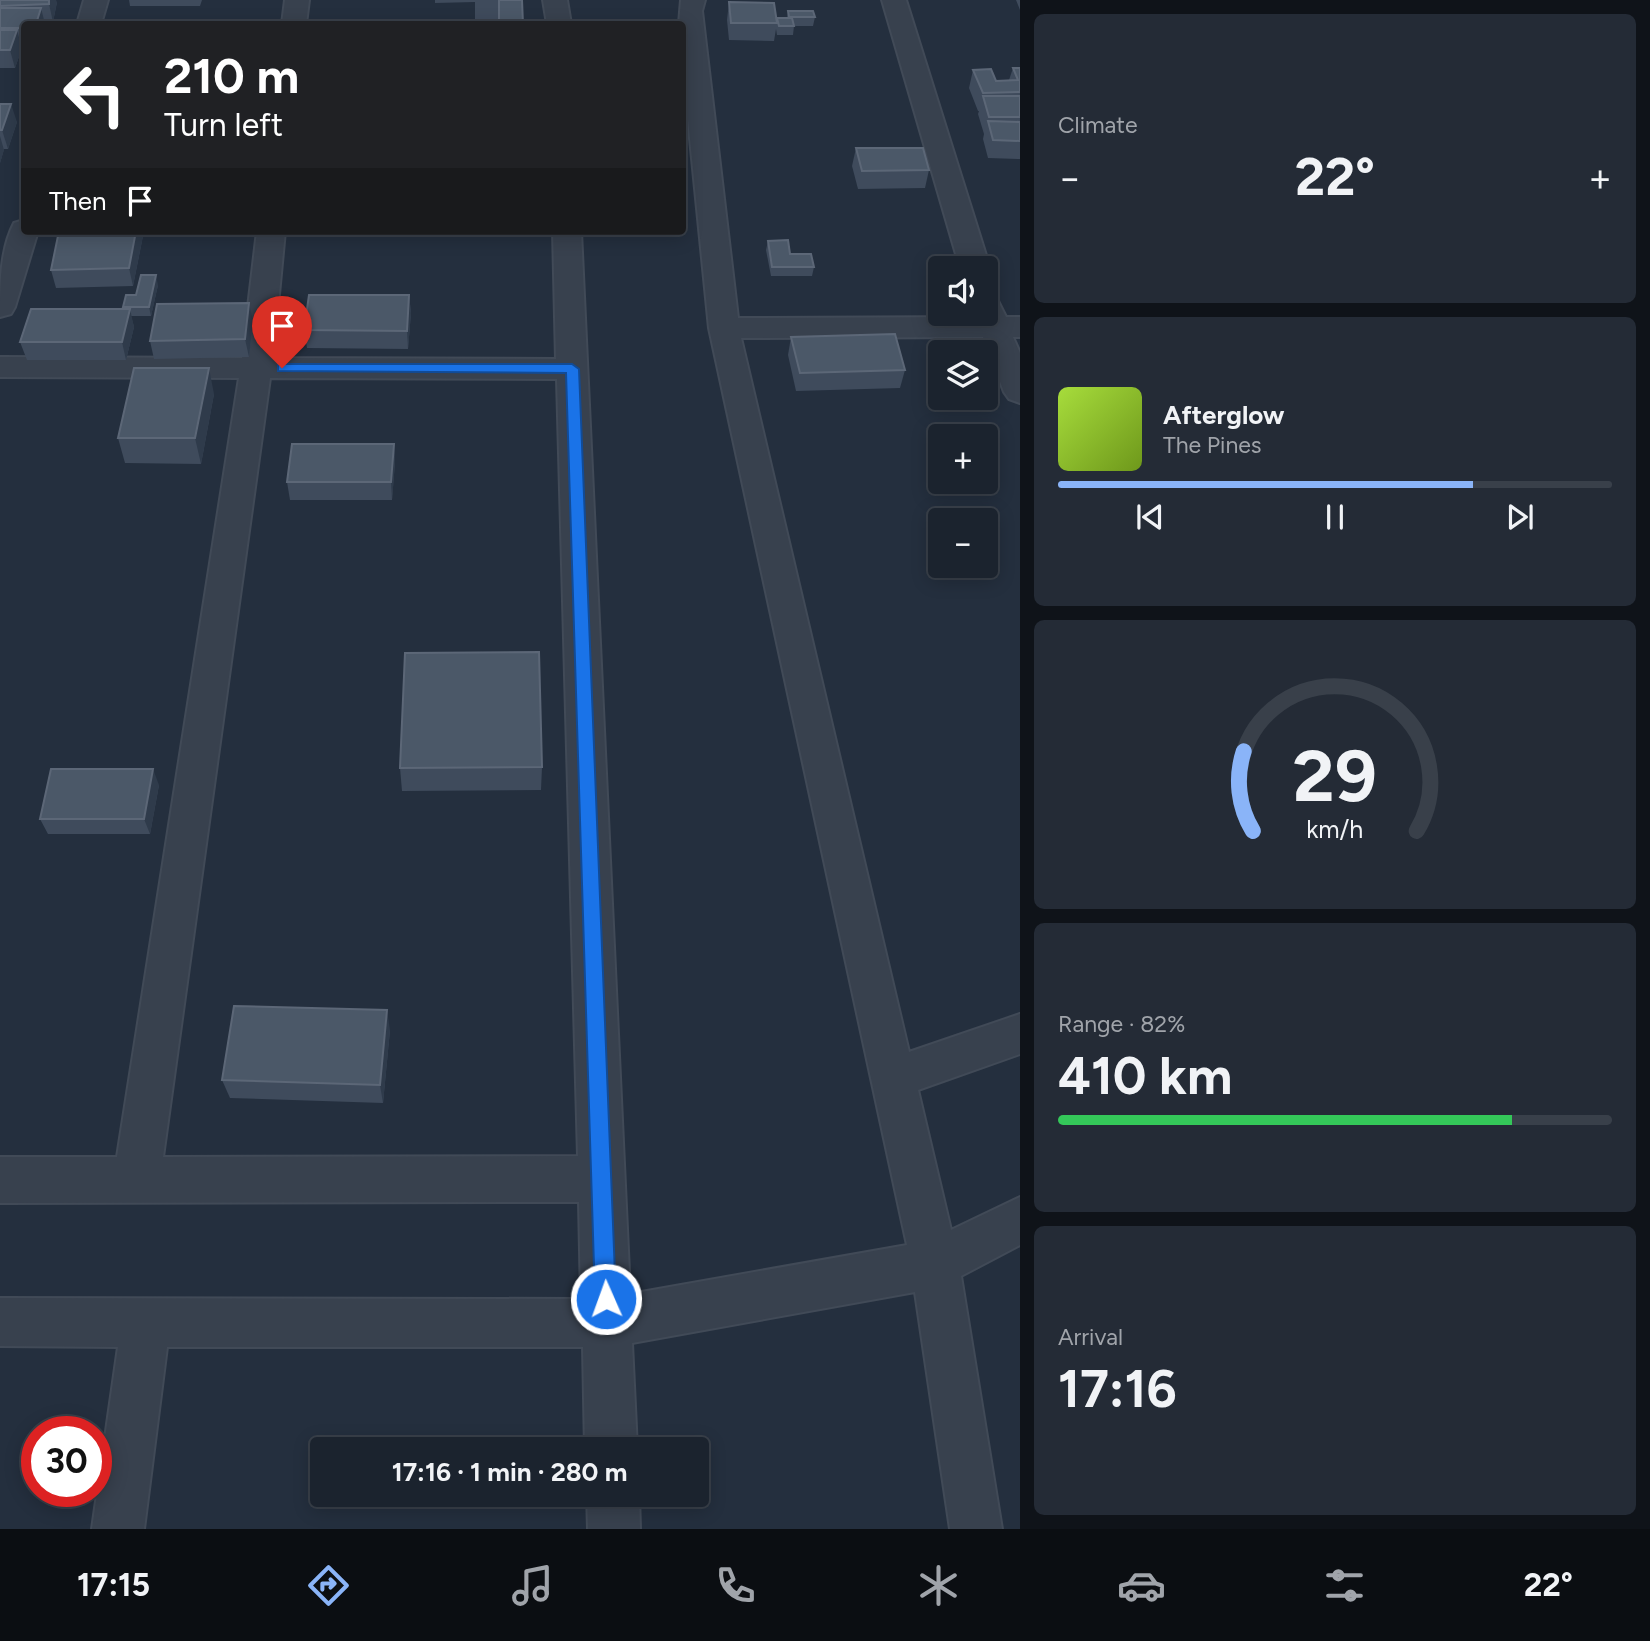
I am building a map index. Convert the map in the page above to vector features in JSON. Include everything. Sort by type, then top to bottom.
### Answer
[{"type":"street","points":[[90,21],[96,0]]},
{"type":"street","points":[[294,21],[297,0]]},
{"type":"street","points":[[555,0],[558,21]]},
{"type":"street","points":[[692,0],[690,11],[724,328],[935,1264],[976,1529]]},
{"type":"street","points":[[894,0],[971,256]]},
{"type":"street","points":[[0,307],[22,235]]},
{"type":"street","points":[[137,1179],[256,368],[271,235]]},
{"type":"street","points":[[567,235],[611,1437]]},
{"type":"street","points":[[724,328],[999,319],[1020,392]]},
{"type":"street","points":[[0,367],[572,369]]},
{"type":"street","points":[[893,1078],[1020,1034]]},
{"type":"street","points":[[0,1180],[601,1179]]},
{"type":"street","points":[[0,1322],[606,1323],[935,1264],[1020,1220]]},
{"type":"street","points":[[118,1529],[146,1322]]},
{"type":"street","points":[[613,1507],[614,1529]]},
{"type":"building","points":[[0,0],[49,0],[49,4],[0,6]]},
{"type":"building","points":[[499,0],[522,0],[523,21],[499,21]]},
{"type":"building","points":[[729,2],[774,3],[777,23],[731,23]]},
{"type":"building","points":[[0,8],[41,8],[37,21],[21,21],[21,28],[0,28]]},
{"type":"building","points":[[788,11],[813,11],[815,17],[789,17]]},
{"type":"building","points":[[777,18],[792,18],[794,26],[779,26]]},
{"type":"building","points":[[0,30],[17,30],[10,50],[0,50]]},
{"type":"building","points":[[1013,68],[1020,68],[1020,92],[983,93],[973,70],[991,69],[996,81],[1018,80]]},
{"type":"building","points":[[983,96],[1020,96],[1020,117],[989,117]]},
{"type":"building","points":[[0,104],[11,104],[2,130],[0,130]]},
{"type":"building","points":[[988,121],[1020,122],[1020,141],[993,140]]},
{"type":"building","points":[[856,148],[923,148],[929,170],[862,171]]},
{"type":"building","points":[[58,235],[135,235],[129,268],[51,270]]},
{"type":"building","points":[[788,240],[790,254],[811,254],[814,267],[772,267],[768,241]]},
{"type":"building","points":[[141,275],[156,275],[149,307],[123,307],[126,295],[136,295]]},
{"type":"building","points":[[309,295],[409,295],[407,331],[304,330]]},
{"type":"building","points":[[249,303],[245,339],[150,341],[157,304]]},
{"type":"building","points":[[31,309],[130,309],[122,342],[20,342]]},
{"type":"building","points":[[895,334],[905,370],[800,373],[791,337]]},
{"type":"building","points":[[134,368],[209,368],[195,438],[118,438]]},
{"type":"building","points":[[292,444],[394,444],[391,482],[287,482]]},
{"type":"building","points":[[539,652],[542,767],[400,768],[405,653]]},
{"type":"building","points":[[51,769],[153,769],[144,819],[40,819]]},
{"type":"building","points":[[234,1006],[387,1010],[380,1085],[222,1080]]},
{"type":"route","points":[[282,368],[572,369],[606,1299]]}]
